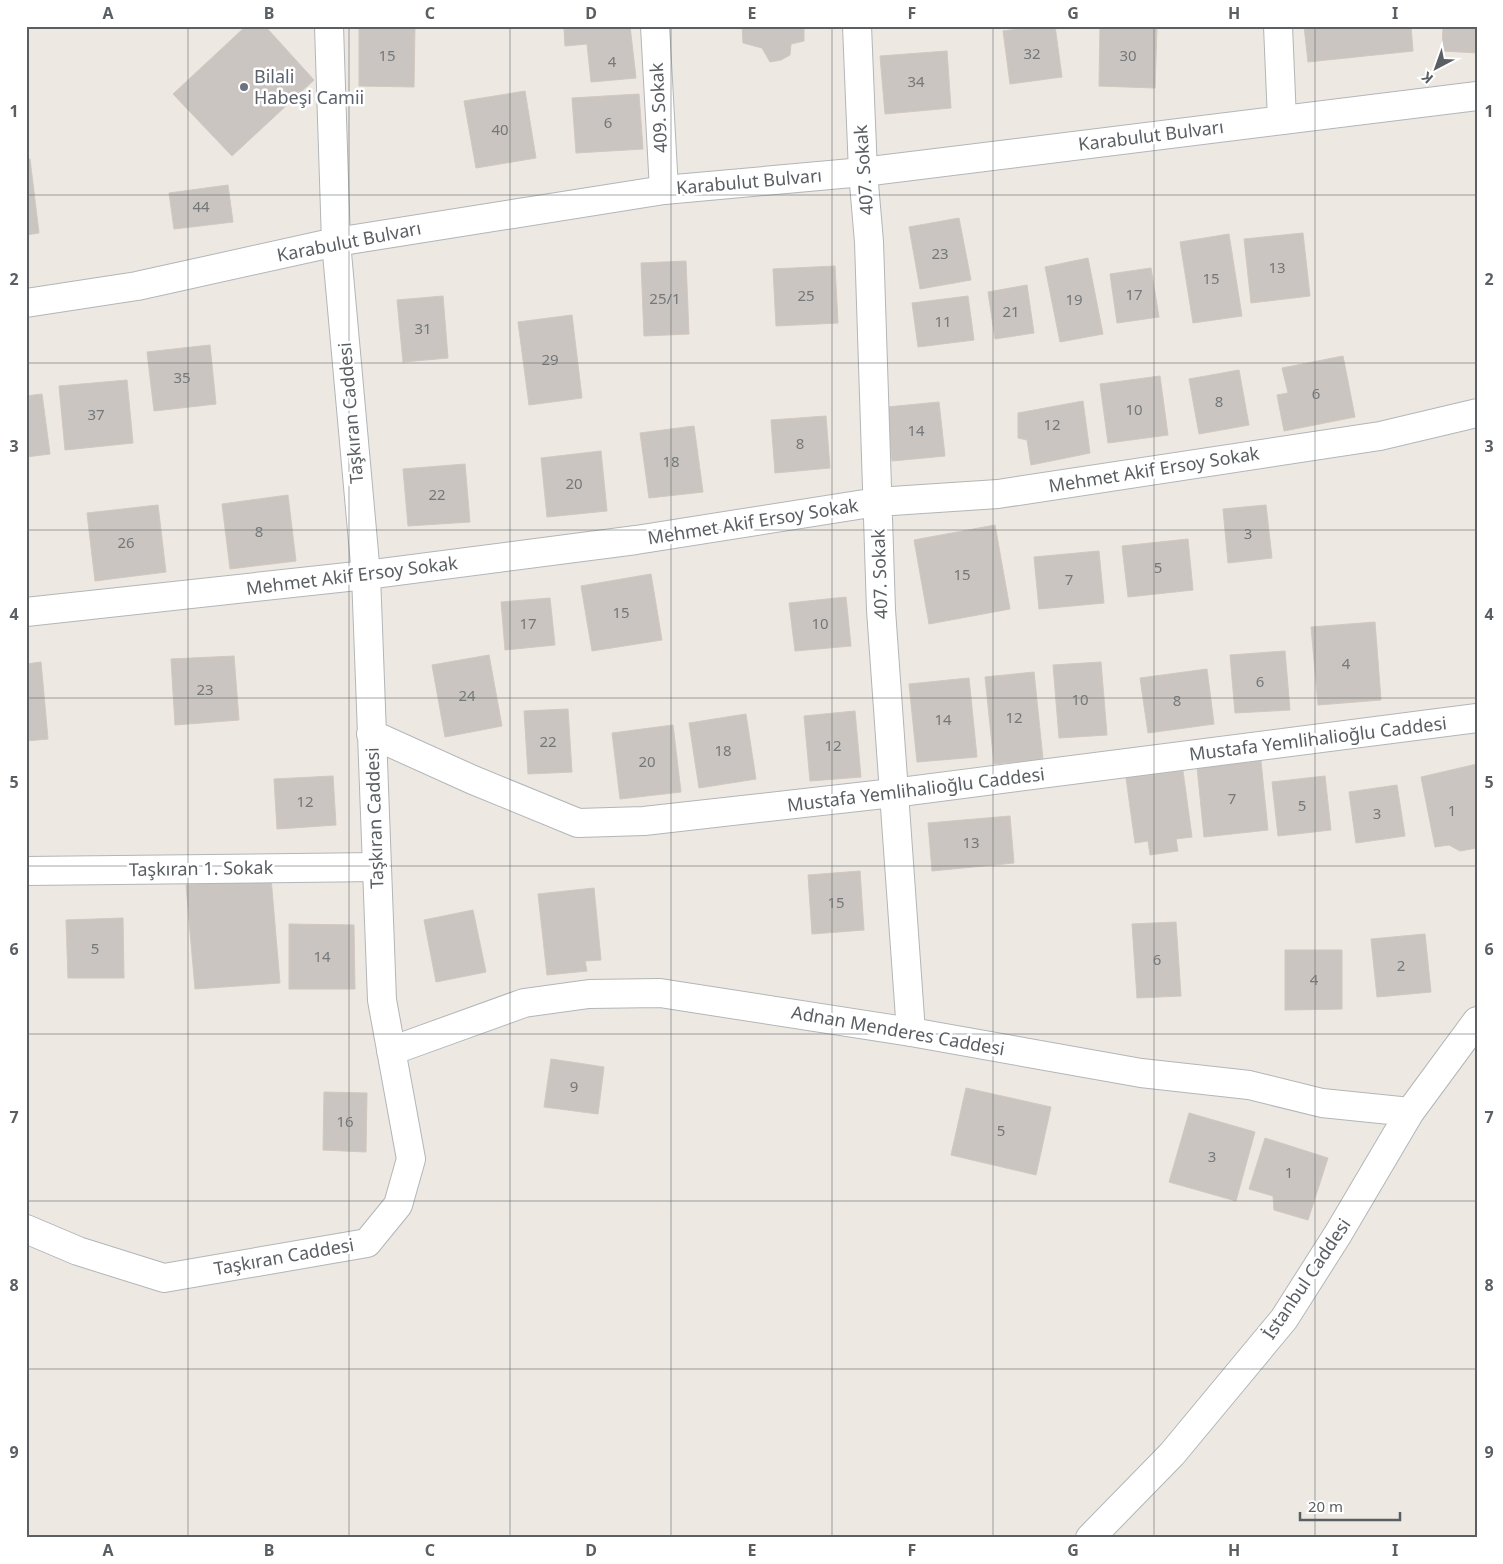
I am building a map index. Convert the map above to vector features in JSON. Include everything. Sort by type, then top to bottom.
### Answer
[{"type":"street","name":"Taşkıran Caddesi","points":[[26,1230],[78,1251],[164,1278],[367,1243],[398,1205],[411,1159],[382,1000],[366,575],[336,242],[329,26]]},
{"type":"street","name":"409. Sokak","points":[[654,26],[664,190]]},
{"type":"street","name":"407. Sokak","points":[[857,26],[863,172],[869,242],[882,620],[911,1032]]},
{"type":"street","points":[[1278,26],[1282,120]]},
{"type":"street","name":"Karabulut Bulvarı","points":[[26,302],[137,286],[336,242],[664,190],[863,172],[1477,96]]},
{"type":"street","name":"Mehmet Akif Ersoy Sokak","points":[[26,612],[366,575],[636,540],[878,502],[1008,492],[1380,436],[1477,413]]},
{"type":"street","name":"Mustafa Yemlihalioğlu Caddesi","points":[[371,734],[472,780],[578,822],[644,821],[893,793],[1477,718]]},
{"type":"street","name":"Taşkıran 1. Sokak","points":[[26,870],[377,867]]},
{"type":"street","name":"Adnan Menderes Caddesi","points":[[391,1051],[524,1003],[589,994],[660,993],[911,1032],[1141,1073],[1249,1084],[1322,1103],[1410,1112]]},
{"type":"street","name":"İstanbul Caddesi","points":[[1090,1538],[1172,1454],[1284,1319],[1338,1234],[1410,1112],[1477,1022]]},
{"type":"building","name":"Bilali Habeşi Camii","points":[[246,26],[265,26],[314,80],[232,156],[173,94]]},
{"type":"building","points":[[359,26],[415,26],[414,87],[359,86]]},
{"type":"building","points":[[591,26],[630,26],[636,78],[591,82],[587,44],[565,46],[564,29]]},
{"type":"building","points":[[742,26],[804,26],[804,41],[791,44],[790,55],[781,60],[770,62],[762,48],[743,43]]},
{"type":"building","points":[[1055,26],[1062,77],[1010,84],[1003,31]]},
{"type":"building","points":[[1100,26],[1157,26],[1155,88],[1099,86]]},
{"type":"building","points":[[1304,26],[1411,26],[1413,51],[1308,62]]},
{"type":"building","points":[[1443,26],[1477,26],[1477,53],[1442,51]]},
{"type":"building","points":[[947,51],[951,108],[885,114],[880,56]]},
{"type":"building","points":[[525,91],[536,158],[476,168],[464,101]]},
{"type":"building","points":[[639,94],[643,149],[576,153],[572,98]]},
{"type":"building","points":[[26,159],[30,159],[39,233],[26,235]]},
{"type":"building","points":[[228,185],[233,222],[174,229],[169,193]]},
{"type":"building","points":[[959,218],[971,280],[920,289],[909,227]]},
{"type":"building","points":[[1303,233],[1310,296],[1251,303],[1244,239]]},
{"type":"building","points":[[1229,234],[1242,316],[1193,323],[1180,242]]},
{"type":"building","points":[[1088,258],[1103,334],[1060,342],[1045,267]]},
{"type":"building","points":[[686,261],[689,334],[644,336],[641,263]]},
{"type":"building","points":[[835,266],[838,323],[776,326],[773,269]]},
{"type":"building","points":[[1151,268],[1159,317],[1117,323],[1110,274]]},
{"type":"building","points":[[1027,285],[1034,333],[995,339],[988,292]]},
{"type":"building","points":[[443,296],[448,358],[403,362],[397,300]]},
{"type":"building","points":[[968,296],[974,340],[918,347],[912,303]]},
{"type":"building","points":[[572,315],[582,398],[529,405],[518,322]]},
{"type":"building","points":[[210,345],[216,404],[154,411],[147,352]]},
{"type":"building","points":[[1343,356],[1355,417],[1284,431],[1277,395],[1288,393],[1282,368]]},
{"type":"building","points":[[1239,370],[1249,425],[1199,434],[1189,379]]},
{"type":"building","points":[[1160,376],[1168,435],[1108,443],[1100,384]]},
{"type":"building","points":[[127,380],[133,443],[65,450],[59,386]]},
{"type":"building","points":[[42,394],[50,454],[26,457],[26,396]]},
{"type":"building","points":[[1083,401],[1090,453],[1031,465],[1027,440],[1018,438],[1018,413]]},
{"type":"building","points":[[939,402],[945,456],[892,461],[887,407]]},
{"type":"building","points":[[826,416],[830,468],[775,473],[771,420]]},
{"type":"building","points":[[694,426],[703,492],[649,498],[640,433]]},
{"type":"building","points":[[601,451],[607,511],[547,517],[541,458]]},
{"type":"building","points":[[465,464],[470,522],[408,526],[403,469]]},
{"type":"building","points":[[288,495],[296,561],[230,569],[222,504]]},
{"type":"building","points":[[158,505],[166,572],[95,581],[87,513]]},
{"type":"building","points":[[1266,505],[1272,558],[1228,563],[1223,509]]},
{"type":"building","points":[[995,525],[1010,609],[929,624],[914,540]]},
{"type":"building","points":[[1188,539],[1193,590],[1128,597],[1122,546]]},
{"type":"building","points":[[1099,551],[1104,603],[1039,609],[1034,557]]},
{"type":"building","points":[[651,574],[662,640],[592,651],[581,586]]},
{"type":"building","points":[[846,597],[851,646],[795,651],[789,603]]},
{"type":"building","points":[[550,598],[555,645],[505,650],[501,602]]},
{"type":"building","points":[[1375,622],[1381,700],[1318,705],[1311,627]]},
{"type":"building","points":[[1285,651],[1290,710],[1235,713],[1230,655]]},
{"type":"building","points":[[489,655],[502,726],[445,737],[432,665]]},
{"type":"building","points":[[234,656],[239,720],[175,725],[171,659]]},
{"type":"building","points":[[41,662],[48,739],[26,741],[26,664]]},
{"type":"building","points":[[1101,662],[1107,735],[1059,738],[1053,665]]},
{"type":"building","points":[[1207,669],[1214,724],[1148,733],[1140,678]]},
{"type":"building","points":[[1034,672],[1043,759],[994,764],[985,677]]},
{"type":"building","points":[[969,678],[977,757],[917,762],[909,684]]},
{"type":"building","points":[[568,709],[572,772],[528,774],[524,711]]},
{"type":"building","points":[[855,711],[861,777],[810,781],[804,716]]},
{"type":"building","points":[[746,714],[756,779],[699,788],[689,723]]},
{"type":"building","points":[[673,725],[681,792],[620,799],[612,733]]},
{"type":"building","points":[[1261,761],[1268,830],[1204,837],[1197,767]]},
{"type":"building","points":[[1477,764],[1477,848],[1460,851],[1449,845],[1435,847],[1421,777]]},
{"type":"building","points":[[1183,771],[1192,837],[1176,839],[1178,851],[1150,855],[1148,841],[1135,843],[1126,778]]},
{"type":"building","points":[[333,776],[336,825],[277,829],[274,779]]},
{"type":"building","points":[[1325,776],[1331,830],[1278,836],[1272,782]]},
{"type":"building","points":[[1397,785],[1405,836],[1356,843],[1349,792]]},
{"type":"building","points":[[1010,816],[1014,863],[932,871],[928,823]]},
{"type":"building","points":[[860,871],[864,930],[812,934],[808,875]]},
{"type":"building","points":[[271,878],[280,983],[195,989],[186,885]]},
{"type":"building","points":[[594,888],[601,960],[585,961],[587,971],[547,975],[538,894]]},
{"type":"building","points":[[473,910],[486,972],[436,982],[424,920]]},
{"type":"building","points":[[123,918],[124,978],[68,978],[66,920]]},
{"type":"building","points":[[1176,922],[1181,996],[1137,998],[1132,924]]},
{"type":"building","points":[[289,924],[354,925],[355,989],[289,989]]},
{"type":"building","points":[[1425,934],[1431,992],[1377,997],[1371,939]]},
{"type":"building","points":[[1285,950],[1342,950],[1342,1009],[1285,1010]]},
{"type":"building","points":[[551,1059],[604,1067],[598,1114],[544,1107]]},
{"type":"building","points":[[966,1088],[1051,1107],[1036,1175],[951,1155]]},
{"type":"building","points":[[324,1092],[367,1093],[366,1152],[323,1150]]},
{"type":"building","points":[[1189,1113],[1255,1132],[1236,1201],[1169,1182]]},
{"type":"building","points":[[1265,1138],[1328,1158],[1308,1220],[1274,1210],[1273,1196],[1249,1189]]},
{"type":"place","name":"Bilali Habeşi Camii","points":[[244,87]]}]
